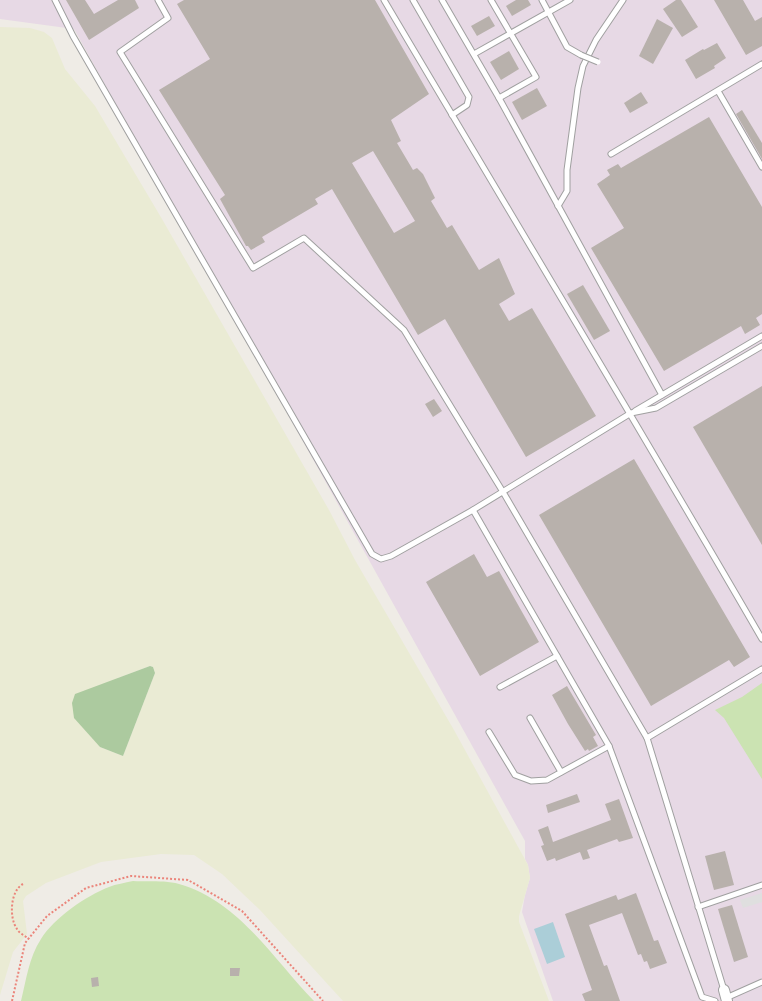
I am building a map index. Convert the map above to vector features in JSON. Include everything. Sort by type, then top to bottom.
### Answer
[{"type":"lane","points":[[55,0],[73,36],[372,554],[381,559],[391,556],[473,510],[631,413],[762,336]]},
{"type":"lane","points":[[158,0],[168,18],[120,52],[253,268],[304,238],[404,330],[503,492],[647,738],[726,996],[762,982]]},
{"type":"lane","points":[[384,0],[631,413],[762,639]]},
{"type":"lane","points":[[413,0],[469,97],[467,105],[452,115]]},
{"type":"lane","points":[[442,0],[499,98],[662,395]]},
{"type":"lane","points":[[491,0],[536,77],[499,98]]},
{"type":"lane","points":[[542,0],[568,47],[581,55],[598,62]]},
{"type":"lane","points":[[474,54],[570,0]]},
{"type":"lane","points":[[558,206],[567,191],[567,170],[578,88],[583,66],[596,40],[623,0]]},
{"type":"lane","points":[[611,154],[762,64]]},
{"type":"lane","points":[[718,91],[762,167]]},
{"type":"lane","points":[[631,413],[656,408],[762,346]]},
{"type":"lane","points":[[473,510],[609,746],[702,997],[714,1001]]},
{"type":"lane","points":[[500,686],[557,656]]},
{"type":"lane","points":[[647,738],[762,669]]},
{"type":"lane","points":[[530,718],[561,772]]},
{"type":"lane","points":[[489,732],[515,775],[531,781],[547,780],[609,746]]},
{"type":"lane","points":[[698,907],[762,886]]},
{"type":"path","points":[[12,1001],[25,944],[47,916],[86,888],[131,876],[188,880],[242,911],[323,1001]]},
{"type":"path","points":[[23,884],[19,886],[14,893],[12,919],[17,931],[29,938]]},
{"type":"shaded area","points":[[0,0],[762,0],[762,1001],[553,1001],[522,912],[530,878],[528,865],[525,859],[525,841],[74,29],[0,19]]},
{"type":"shaded area","points":[[762,893],[762,902],[743,908],[740,900]]},
{"type":"green space","points":[[0,27],[30,28],[44,32],[52,38],[65,69],[95,106],[162,219],[329,510],[355,560],[454,730],[528,865],[530,878],[519,916],[519,922],[549,1001],[343,1001],[260,910],[222,874],[194,855],[161,854],[101,862],[46,883],[26,896],[23,901],[27,934],[13,952],[0,995]],"holes":[[[150,666],[153,667],[155,673],[123,756],[100,747],[118,678]]]},
{"type":"green space","points":[[150,666],[153,667],[155,673],[123,756],[100,747],[74,718],[72,703],[75,694]]},
{"type":"green space","points":[[762,683],[762,779],[724,718],[715,710],[742,697]]},
{"type":"green space","points":[[133,881],[179,884],[200,892],[220,904],[254,933],[314,1001],[21,1001],[28,969],[34,953],[41,939],[54,923],[71,908],[90,896],[112,886]]},
{"type":"water","points":[[553,922],[565,957],[547,964],[534,929]]},
{"type":"building","points":[[66,0],[85,0],[94,14],[118,0],[135,0],[139,8],[89,40]]},
{"type":"building","points":[[184,0],[375,0],[429,94],[391,120],[401,141],[397,143],[413,170],[417,168],[423,174],[435,198],[431,201],[447,228],[452,225],[479,270],[499,258],[515,294],[499,304],[509,321],[532,308],[596,416],[526,457],[445,319],[418,335],[332,189],[315,199],[318,204],[262,237],[265,242],[251,250],[248,246],[246,246],[220,199],[225,195],[159,90],[210,59],[177,4]],"holes":[[[373,151],[415,221],[394,233],[352,163]]]},
{"type":"building","points":[[516,0],[528,0],[531,5],[512,16],[506,6]]},
{"type":"building","points":[[676,0],[681,0],[698,27],[682,37],[663,9]]},
{"type":"building","points":[[714,0],[743,0],[755,21],[762,17],[762,46],[746,55]]},
{"type":"building","points":[[489,16],[495,26],[477,36],[471,26]]},
{"type":"building","points":[[657,19],[673,28],[653,64],[639,56]]},
{"type":"building","points":[[717,43],[726,58],[714,66],[715,68],[696,79],[685,60],[703,49],[704,50]]},
{"type":"building","points":[[509,51],[519,69],[501,80],[490,62]]},
{"type":"building","points":[[537,88],[547,106],[522,120],[512,102]]},
{"type":"building","points":[[641,92],[648,103],[630,113],[624,103]]},
{"type":"building","points":[[742,110],[762,143],[762,159],[736,114]]},
{"type":"building","points":[[709,117],[762,207],[762,314],[756,318],[760,325],[745,334],[741,326],[664,371],[591,248],[624,228],[597,184],[610,175],[607,170],[618,164],[621,168]]},
{"type":"building","points":[[583,285],[610,331],[594,340],[567,294]]},
{"type":"building","points":[[762,386],[762,545],[693,427]]},
{"type":"building","points":[[434,399],[442,411],[433,417],[425,404]]},
{"type":"building","points":[[634,459],[750,657],[734,667],[729,660],[651,706],[539,515]]},
{"type":"building","points":[[474,554],[487,577],[499,571],[539,642],[480,676],[426,582]]},
{"type":"building","points":[[567,686],[596,735],[593,737],[598,746],[589,751],[588,749],[585,751],[552,695]]},
{"type":"building","points":[[577,794],[580,802],[548,813],[546,805]]},
{"type":"building","points":[[619,799],[633,838],[619,842],[617,839],[587,850],[590,858],[583,860],[580,852],[556,861],[555,858],[547,861],[541,846],[544,845],[538,830],[548,826],[553,842],[611,820],[605,804]]},
{"type":"building","points":[[725,851],[734,885],[714,890],[705,856]]},
{"type":"building","points":[[636,893],[654,941],[658,940],[667,963],[650,969],[647,961],[644,962],[641,954],[638,955],[622,913],[589,925],[604,966],[607,965],[620,1001],[585,1001],[582,994],[592,990],[565,914],[616,895],[618,900]]},
{"type":"building","points":[[732,905],[748,957],[734,962],[718,909]]},
{"type":"building","points":[[230,968],[240,968],[239,976],[230,976]]},
{"type":"building","points":[[98,977],[99,986],[92,987],[91,978]]}]
